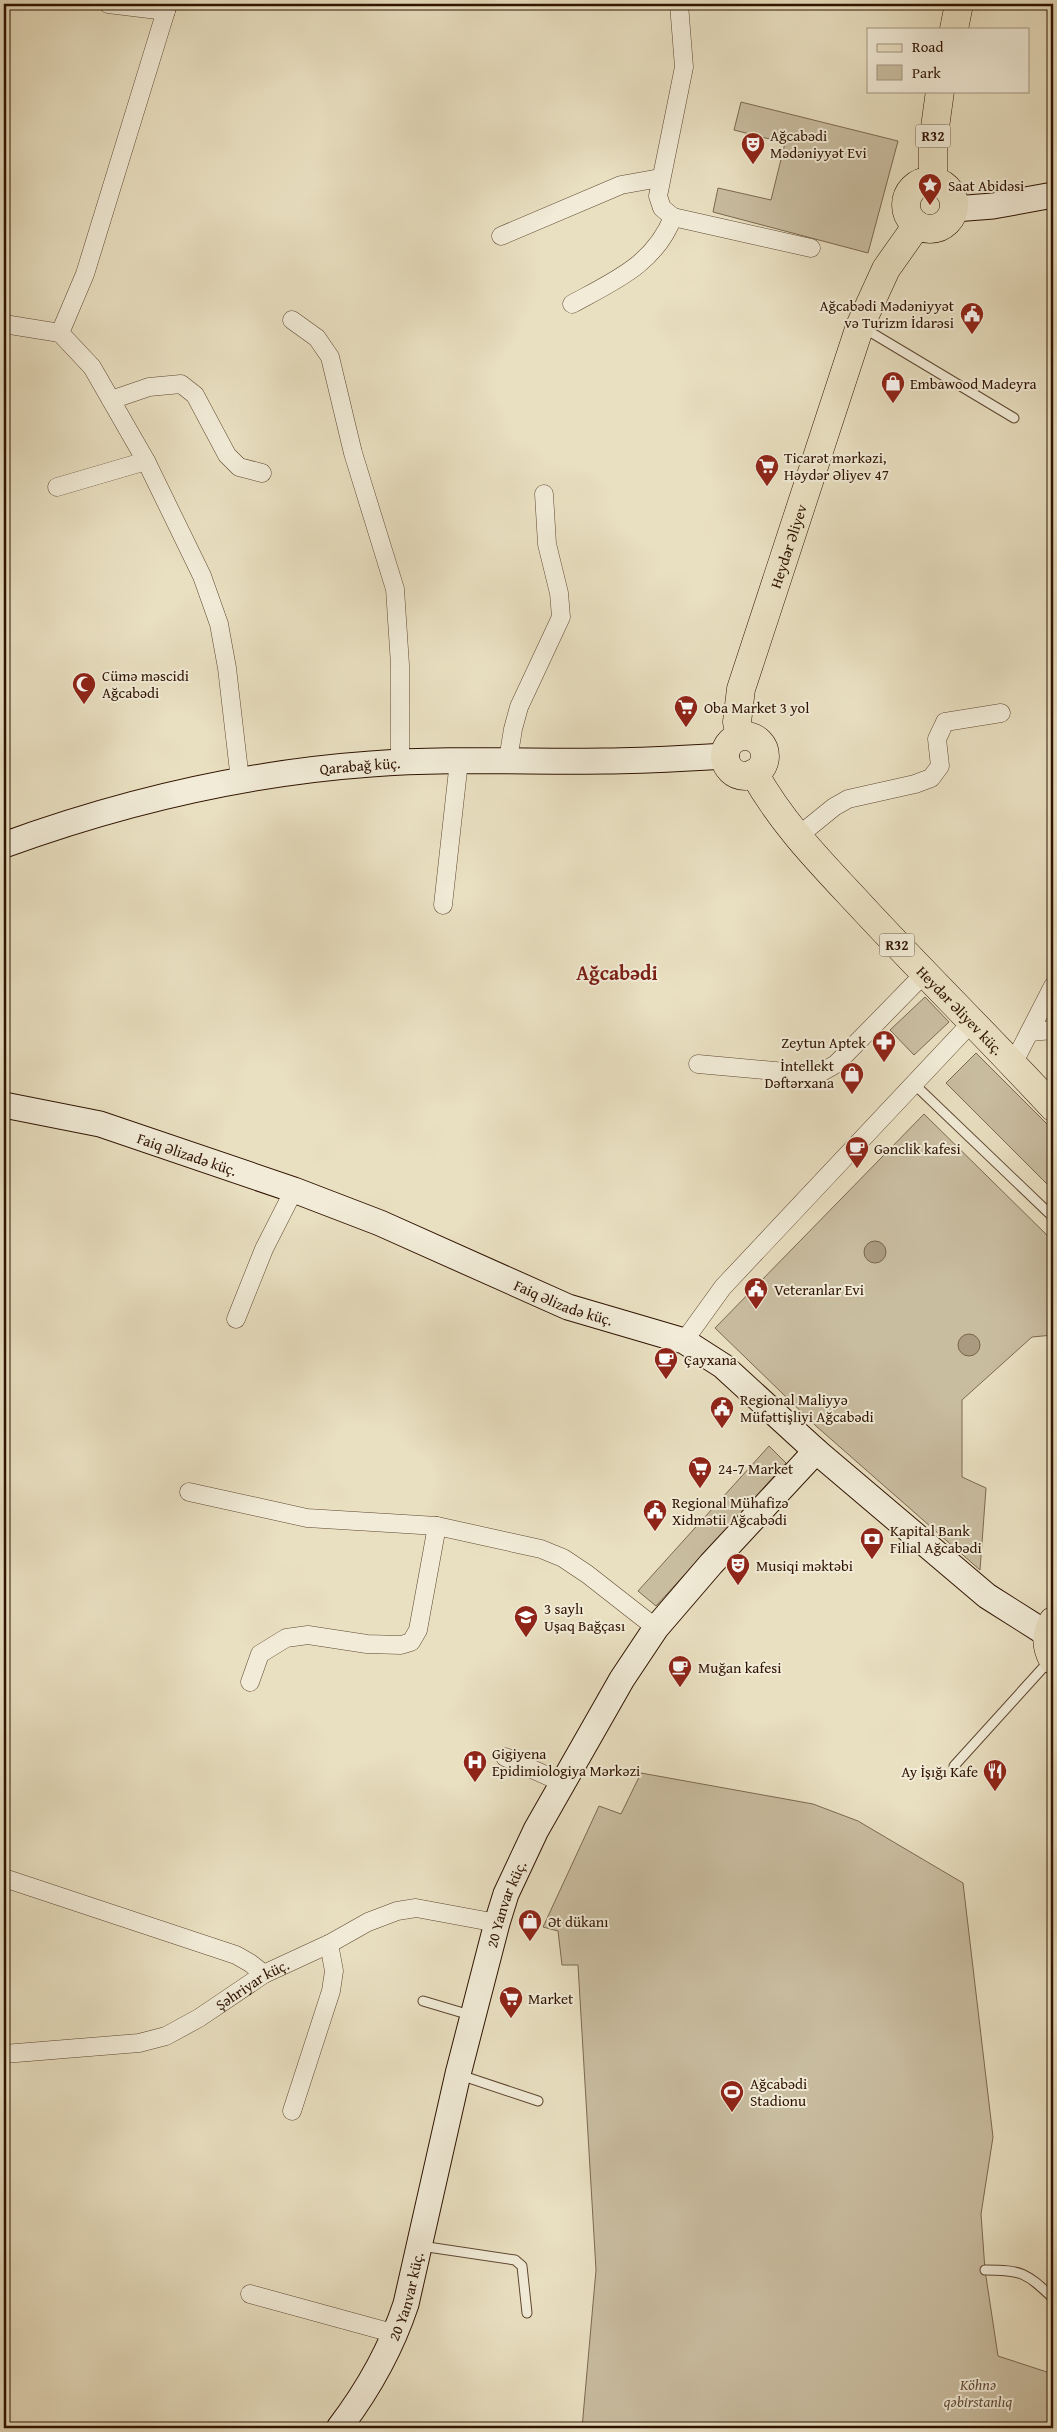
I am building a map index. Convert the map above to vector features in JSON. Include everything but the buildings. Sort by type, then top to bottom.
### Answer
[{"type":"main road","points":[[954,28],[959,4]]},
{"type":"main road","name":"R32","points":[[933,181],[933,135],[940,92]]},
{"type":"main road","points":[[933,181],[947,188],[954,202],[954,210],[946,223],[940,227],[924,229],[917,225],[907,213],[908,197],[917,185],[933,181]]},
{"type":"main road","name":"Heydər Əliyev","points":[[733,746],[742,689],[860,326],[886,269],[917,225]]},
{"type":"main road","name":"Heydər Əliyev küç.","points":[[733,746],[753,737],[762,746],[765,758],[760,769],[754,773],[771,804],[797,837],[924,974],[1053,1107]]},
{"type":"street","points":[[60,333],[85,274],[167,7],[108,4]]},
{"type":"street","points":[[679,4],[684,67],[681,92],[660,178],[658,196],[662,208],[673,217],[811,248]]},
{"type":"street","points":[[500,236],[621,185],[660,178]]},
{"type":"street","points":[[954,210],[993,206],[1053,195]]},
{"type":"street","points":[[572,304],[627,274],[655,249],[666,235],[673,217]]},
{"type":"street","points":[[292,320],[317,338],[330,357],[353,453],[395,589],[400,664],[400,762]]},
{"type":"street","points":[[4,324],[60,333],[92,367],[146,461],[202,576],[219,624],[227,668],[240,780]]},
{"type":"street","points":[[111,400],[149,387],[181,384],[195,395],[214,432],[233,461],[239,467],[262,473]]},
{"type":"street","points":[[58,487],[146,461]]},
{"type":"street","points":[[508,760],[519,707],[561,617],[559,593],[547,544],[544,494]]},
{"type":"street","points":[[797,837],[848,798],[915,784],[931,778],[940,766],[937,739],[945,722],[1001,713]]},
{"type":"street","name":"Qarabağ küç.","points":[[4,845],[114,808],[240,780],[400,762],[613,761],[733,746]]},
{"type":"street","points":[[443,905],[459,761]]},
{"type":"street","points":[[698,1064],[807,1074],[822,1072],[836,1064],[924,974]]},
{"type":"street","points":[[1013,1064],[1053,986]]},
{"type":"street","points":[[684,1341],[723,1287],[972,1022]]},
{"type":"street","points":[[1030,1032],[1053,1030]]},
{"type":"street","name":"Faiq Əlizadə küç.","points":[[4,1105],[100,1124],[294,1190],[380,1223],[568,1307],[684,1341],[723,1366],[816,1451],[987,1596],[1051,1643]]},
{"type":"street","points":[[236,1319],[264,1249],[294,1190]]},
{"type":"street","name":"20 Yanvar küç.","points":[[340,2428],[381,2365],[396,2334],[406,2304],[458,2074],[497,1923],[516,1871],[562,1782],[622,1679],[656,1628],[711,1564],[816,1451]]},
{"type":"street","points":[[189,1492],[307,1518],[437,1526],[541,1549],[563,1558],[587,1574],[656,1628]]},
{"type":"street","points":[[250,1682],[260,1654],[286,1638],[308,1634],[367,1644],[401,1645],[410,1642],[418,1630],[437,1526]]},
{"type":"street","points":[[505,1757],[562,1782]]},
{"type":"street","points":[[4,1878],[236,1955],[264,1974]]},
{"type":"street","name":"Şəhriyar küç.","points":[[4,2054],[139,2043],[166,2036],[199,2018],[264,1974],[329,1944],[368,1922],[397,1911],[416,1908],[497,1923]]},
{"type":"street","points":[[292,2110],[331,1991],[334,1971],[329,1944]]},
{"type":"street","points":[[250,2294],[396,2334]]},
{"type":"lane","points":[[860,326],[1014,418]]},
{"type":"lane","points":[[913,1084],[1053,1217]]},
{"type":"lane","points":[[954,1766],[1051,1643]]},
{"type":"lane","points":[[423,2001],[473,2016]]},
{"type":"lane","points":[[458,2074],[538,2101]]},
{"type":"lane","points":[[418,2246],[515,2260],[522,2266],[527,2313]]},
{"type":"lane","points":[[985,2270],[1013,2270],[1030,2276],[1053,2298]]},
{"type":"green space","points":[[741,102],[898,141],[868,253],[713,212],[718,188],[771,200],[785,143],[734,130]]},
{"type":"green space","points":[[925,997],[949,1022],[914,1055],[890,1030]]},
{"type":"green space","points":[[976,1053],[1053,1130],[1053,1190],[946,1083]]},
{"type":"green space","points":[[924,1114],[1053,1241],[1053,1335],[1032,1337],[962,1400],[962,1477],[986,1488],[980,1570],[816,1426],[715,1328]]},
{"type":"green space","points":[[769,1446],[786,1463],[656,1606],[638,1591]]},
{"type":"green space","name":"Köhnə qəbirstanlıq","points":[[641,1773],[813,1804],[858,1821],[963,1883],[993,2137],[981,2214],[985,2270],[998,2356],[1053,2374],[1053,2428],[582,2428],[596,2270],[578,1965],[562,1965],[558,1931],[543,1927],[599,1806],[621,1814]]},
{"type":"shaded area","points":[[875,1241],[883,1244],[886,1252],[883,1260],[875,1263],[867,1260],[864,1252],[867,1244]]},
{"type":"shaded area","points":[[969,1334],[977,1337],[980,1345],[977,1353],[969,1356],[961,1353],[958,1345],[961,1337]]},
{"type":"place","name":"Ağcabədi Mədəniyyət Evi","points":[[753,165]]},
{"type":"place","name":"Saat Abidəsi","points":[[930,206]]},
{"type":"place","name":"Ağcabədi Mədəniyyət və Turizm İdarəsi","points":[[972,335]]},
{"type":"place","name":"Embawood Madeyra","points":[[893,404]]},
{"type":"place","name":"Ticarət mərkəzi, Həydər Əliyev 47","points":[[767,487]]},
{"type":"place","name":"Cümə məscidi Ağcabədi","points":[[84,705]]},
{"type":"place","name":"Oba Market 3 yol","points":[[686,728]]},
{"type":"place","name":"Zeytun Aptek","points":[[884,1063]]},
{"type":"place","name":"İntellekt Dəftərxana","points":[[852,1095]]},
{"type":"place","name":"Gənclik kafesi","points":[[857,1169]]},
{"type":"place","name":"Veteranlar Evi","points":[[756,1310]]},
{"type":"place","name":"Çayxana","points":[[666,1380]]},
{"type":"place","name":"Regional Maliyyə Müfəttişliyi Ağcabədi","points":[[722,1429]]},
{"type":"place","name":"24-7 Market","points":[[700,1489]]},
{"type":"place","name":"Regional Mühafizə Xidmətii Ağcabədi","points":[[655,1532]]},
{"type":"place","name":"Kapital Bank Filial Ağcabədi","points":[[872,1560]]},
{"type":"place","name":"Musiqi məktəbi","points":[[738,1586]]},
{"type":"place","name":"3 saylı Uşaq Bağçası","points":[[526,1638]]},
{"type":"place","name":"Muğan kafesi","points":[[680,1688]]},
{"type":"place","name":"Gigiyena Epidimiologiya Mərkəzi","points":[[475,1783]]},
{"type":"place","name":"Ay İşığı Kafe","points":[[995,1792]]},
{"type":"place","name":"Әt dükanı","points":[[530,1942]]},
{"type":"place","name":"Market","points":[[511,2019]]},
{"type":"place","name":"Ağcabədi Stadionu","points":[[732,2113]]},
{"type":"district","name":"Ağcabədi","points":[[617,972]]}]
